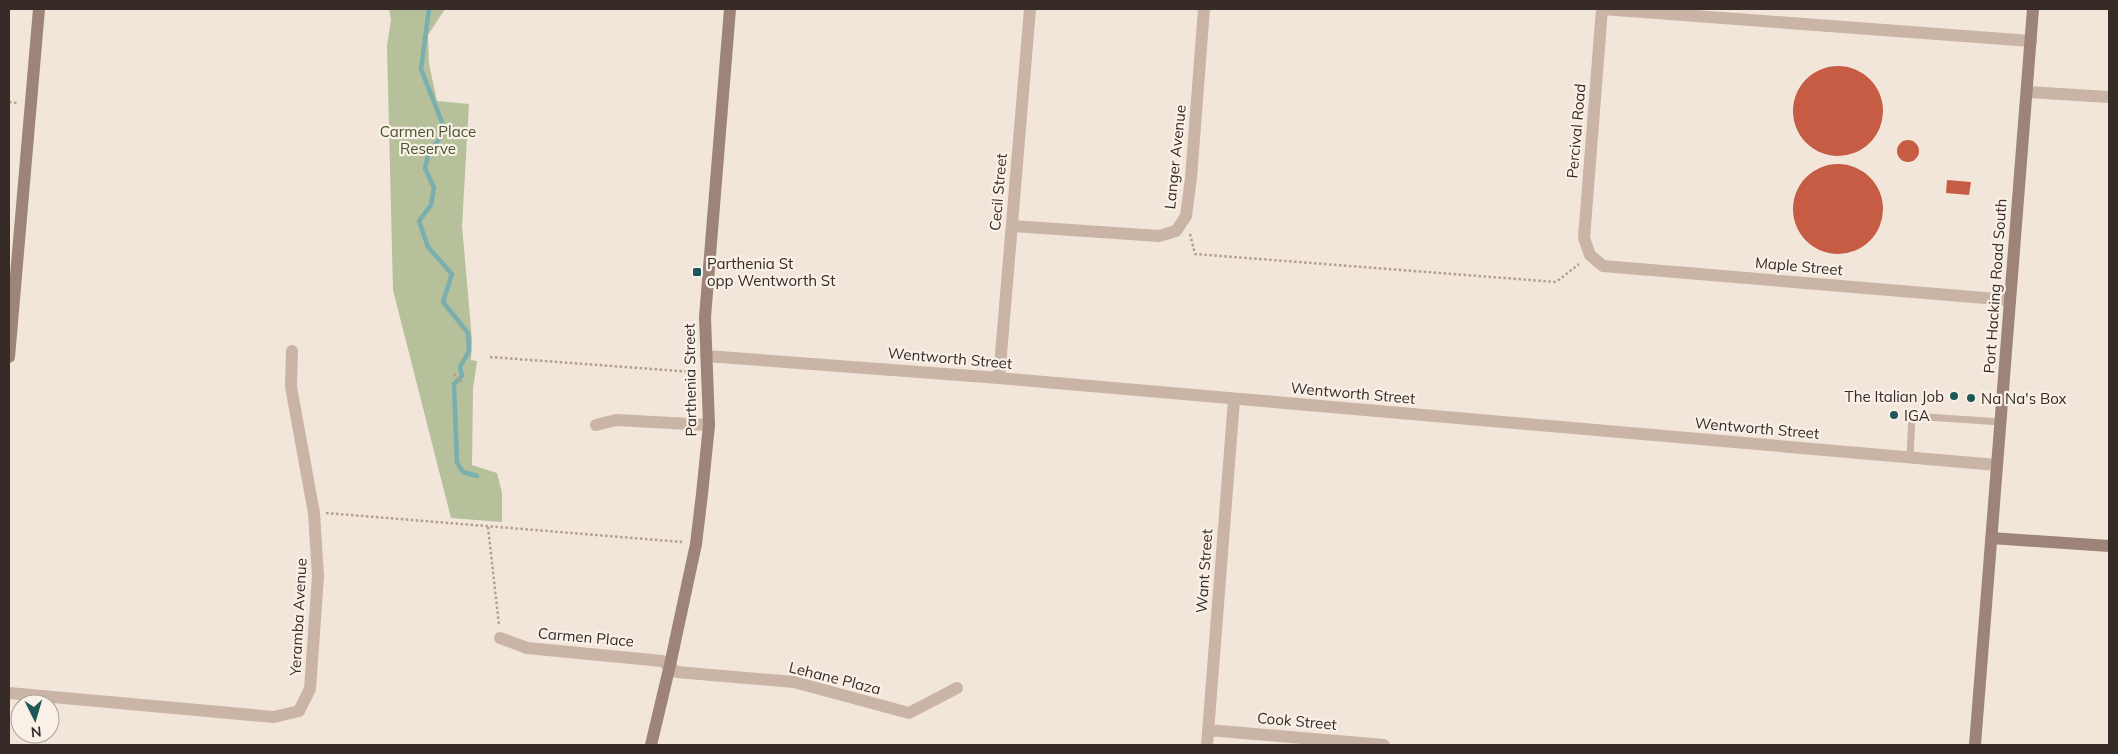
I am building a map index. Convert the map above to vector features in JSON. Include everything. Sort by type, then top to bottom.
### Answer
[{"type":"street","points":[[9,358],[10,301],[39,9]]},
{"type":"street","name":"Parthenia Street","points":[[651,745],[696,544],[709,425],[706,317],[730,9]]},
{"type":"street","name":"Cecil Street","points":[[999,378],[1030,9]]},
{"type":"street","name":"Langer Avenue","points":[[1012,226],[1159,236],[1176,231],[1186,216],[1191,178],[1204,9]]},
{"type":"street","points":[[1602,9],[2031,41]]},
{"type":"street","name":"Percival Road","points":[[1590,255],[1584,238],[1602,9]]},
{"type":"street","name":"Port Hacking Road South","points":[[1975,745],[2009,300],[2034,9]]},
{"type":"street","points":[[2027,92],[2109,97]]},
{"type":"street","name":"Maple Street","points":[[1590,255],[1603,266],[2009,300]]},
{"type":"street","name":"Yeramba Avenue","points":[[9,693],[274,717],[299,711],[310,689],[318,576],[314,513],[291,387],[292,351]]},
{"type":"street","name":"Wentworth Street","points":[[706,356],[999,378],[1234,400],[1997,465]]},
{"type":"street","name":"Want Street","points":[[1207,745],[1234,400]]},
{"type":"street","points":[[596,425],[616,420],[709,425]]},
{"type":"street","points":[[1992,538],[2109,546]]},
{"type":"street","name":"Carmen Place","points":[[500,638],[527,648],[662,661],[670,666]]},
{"type":"street","name":"Lehane Plaza","points":[[670,666],[677,672],[794,682],[909,713],[928,705],[957,688]]},
{"type":"street","name":"Cook Street","points":[[1208,730],[1384,745]]},
{"type":"lane","points":[[1910,457],[1912,416],[2001,422]]},
{"type":"path","points":[[1186,216],[1195,254],[1556,282],[1590,255]]},
{"type":"path","points":[[490,356],[707,373]]},
{"type":"path","points":[[454,374],[462,382]]},
{"type":"path","points":[[314,513],[696,544]]},
{"type":"path","points":[[488,527],[500,638]]},
{"type":"green space","name":"Carmen Place Reserve","points":[[389,9],[445,9],[428,35],[429,64],[437,101],[469,104],[462,226],[472,340],[471,360],[477,361],[473,389],[472,465],[497,473],[502,493],[502,522],[451,518],[393,290],[387,46],[391,20]]},
{"type":"building","points":[[1838,66],[1847,67],[1863,74],[1875,86],[1882,102],[1882,120],[1875,136],[1863,148],[1847,155],[1838,156],[1829,155],[1813,148],[1801,136],[1794,120],[1793,111],[1794,102],[1801,86],[1813,74],[1829,67]]},
{"type":"building","points":[[1908,140],[1916,143],[1919,151],[1916,159],[1908,162],[1900,159],[1897,151],[1900,143]]},
{"type":"building","points":[[1838,164],[1855,167],[1870,177],[1880,192],[1883,209],[1880,226],[1870,241],[1855,251],[1838,254],[1821,251],[1806,241],[1796,226],[1793,209],[1796,192],[1806,177],[1821,167]]},
{"type":"building","points":[[1947,180],[1971,182],[1969,195],[1946,193]]},
{"type":"waterway","points":[[429,9],[421,69],[445,130],[428,156],[425,168],[434,188],[431,205],[419,221],[428,247],[452,274],[443,302],[468,333],[469,351],[460,367],[462,376],[454,384],[457,463],[463,472],[477,476]]},
{"type":"place","name":"Parthenia St opp Wentworth St","points":[[697,272]]},
{"type":"place","name":"The Italian Job","points":[[1954,396]]},
{"type":"place","name":"Na Na's Box","points":[[1971,398]]},
{"type":"place","name":"IGA","points":[[1894,415]]}]
